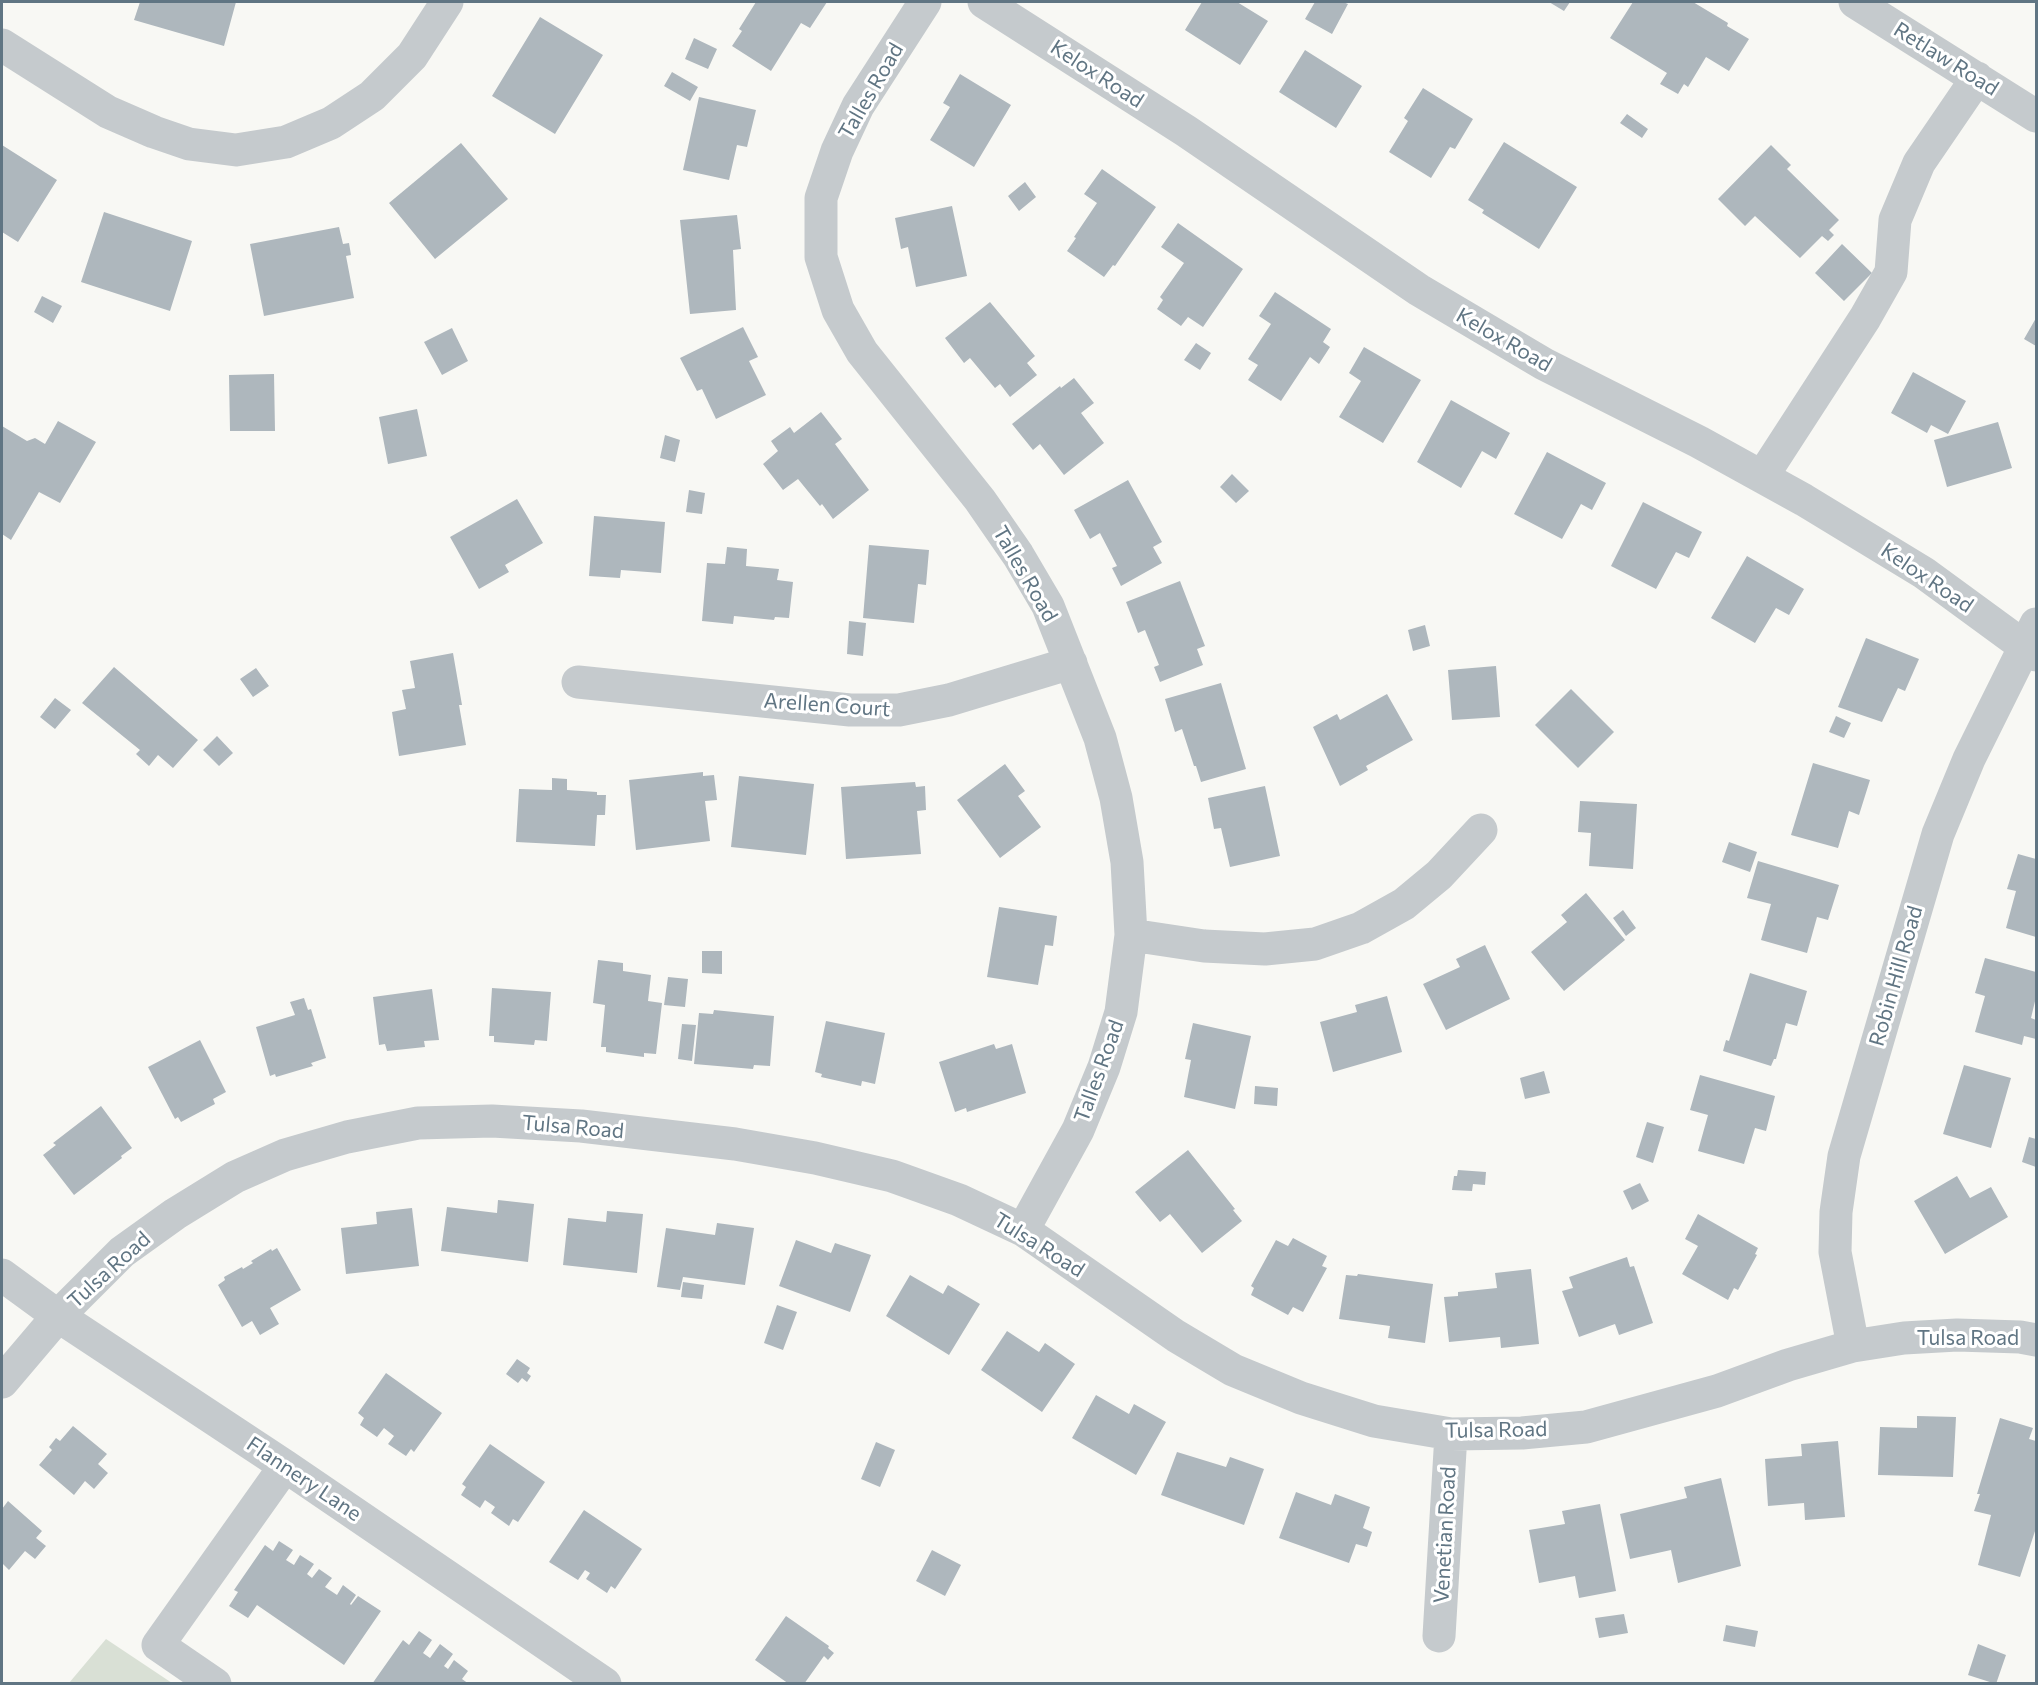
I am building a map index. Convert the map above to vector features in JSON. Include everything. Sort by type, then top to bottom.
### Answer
[{"type":"street","points":[[2,45],[117,116],[189,144],[236,150],[286,142],[331,123],[372,96],[412,56],[447,2]]},
{"type":"street","name":"Talles Road","points":[[925,2],[858,106],[837,151],[821,198],[821,257],[838,310],[862,352],[980,500],[1018,555],[1048,606],[1100,738],[1116,798],[1127,862],[1131,935],[1120,1012],[1104,1067],[1078,1130],[1023,1230]]},
{"type":"street","name":"Kelox Road","points":[[984,2],[1186,131],[1419,290],[1544,364],[1699,442],[1804,500],[2033,642]]},
{"type":"street","name":"Retlaw Road","points":[[1855,2],[2037,116]]},
{"type":"street","points":[[1762,477],[1865,318],[1891,272],[1895,220],[1919,163],[1977,78]]},
{"type":"street","name":"Robin Hill Road","points":[[1853,1346],[1836,1252],[1836,1212],[1844,1156],[1938,834],[1969,759],[2033,642]]},
{"type":"street","name":"Arellen Court","points":[[578,682],[850,710],[899,710],[949,700],[1071,663]]},
{"type":"street","points":[[1131,935],[1234,948],[1265,949],[1315,944],[1361,928],[1404,904],[1440,875],[1481,830]]},
{"type":"street","name":"Tulsa Road","points":[[2,1382],[58,1316],[122,1252],[175,1214],[235,1177],[285,1155],[346,1137],[418,1123],[492,1121],[558,1125],[735,1144],[815,1158],[892,1176],[959,1200],[1023,1230],[1176,1336],[1233,1370],[1300,1398],[1374,1421],[1451,1434],[1522,1433],[1586,1427],[1717,1391],[1788,1365],[1853,1346],[1904,1338],[1957,1335],[2020,1337],[2037,1340]]},
{"type":"street","name":"Flannery Lane","points":[[2,1275],[58,1316],[285,1466],[605,1683]]},
{"type":"street","name":"Venetian Road","points":[[1439,1636],[1451,1434]]},
{"type":"street","points":[[215,1683],[158,1645],[285,1466]]},
{"type":"shaded area","points":[[106,1639],[172,1683],[69,1683]]},
{"type":"building","points":[[140,2],[236,2],[224,46],[134,20]]},
{"type":"building","points":[[756,2],[827,2],[810,28],[801,23],[771,71],[732,46],[742,31],[739,29]]},
{"type":"building","points":[[1202,2],[1237,2],[1268,21],[1240,65],[1185,30]]},
{"type":"building","points":[[1315,2],[1348,4],[1332,34],[1305,19]]},
{"type":"building","points":[[1549,2],[1570,2],[1564,11]]},
{"type":"building","points":[[1633,2],[1693,2],[1749,39],[1729,71],[1706,57],[1688,87],[1684,84],[1678,94],[1660,84],[1667,73],[1610,38]]},
{"type":"building","points":[[540,17],[603,55],[555,134],[492,96]]},
{"type":"building","points":[[694,38],[717,49],[708,69],[685,59]]},
{"type":"building","points":[[1305,50],[1362,86],[1336,128],[1279,92]]},
{"type":"building","points":[[672,72],[698,87],[690,101],[664,86]]},
{"type":"building","points":[[960,74],[1011,105],[974,167],[930,140],[950,107],[943,103]]},
{"type":"building","points":[[1423,88],[1473,119],[1455,149],[1450,147],[1431,178],[1389,152],[1408,121],[1404,118]]},
{"type":"building","points":[[699,97],[756,110],[747,147],[737,145],[729,180],[683,170]]},
{"type":"building","points":[[1627,114],[1648,129],[1642,138],[1620,123]]},
{"type":"building","points":[[1504,142],[1577,187],[1539,249],[1482,213],[1484,210],[1468,200]]},
{"type":"building","points":[[461,143],[508,199],[435,259],[389,203]]},
{"type":"building","points":[[2,145],[57,180],[18,242],[2,232]]},
{"type":"building","points":[[1771,145],[1791,165],[1787,169],[1839,220],[1829,230],[1834,235],[1828,241],[1822,236],[1800,258],[1755,216],[1745,226],[1718,199]]},
{"type":"building","points":[[1102,169],[1156,207],[1115,266],[1113,265],[1104,277],[1067,251],[1097,203],[1084,194]]},
{"type":"building","points":[[1025,182],[1036,197],[1019,211],[1008,196]]},
{"type":"building","points":[[952,206],[967,276],[916,287],[908,247],[901,249],[895,218]]},
{"type":"building","points":[[104,212],[192,241],[170,311],[81,282]]},
{"type":"building","points":[[737,215],[741,249],[733,250],[736,310],[690,314],[680,220]]},
{"type":"building","points":[[1178,223],[1243,269],[1203,327],[1188,317],[1181,326],[1157,309],[1163,300],[1160,297],[1184,263],[1161,247]]},
{"type":"building","points":[[339,227],[343,244],[349,243],[351,255],[346,256],[354,298],[264,316],[250,244]]},
{"type":"building","points":[[1842,244],[1872,273],[1844,301],[1815,273]]},
{"type":"building","points":[[1275,292],[1331,329],[1323,342],[1330,347],[1319,364],[1310,357],[1281,401],[1248,380],[1258,365],[1248,359],[1271,324],[1259,316]]},
{"type":"building","points":[[42,296],[62,306],[53,323],[34,312]]},
{"type":"building","points":[[990,302],[1035,356],[1027,363],[1037,375],[1010,397],[1000,384],[995,388],[970,358],[964,363],[945,338]]},
{"type":"building","points":[[2036,318],[2036,346],[2024,339]]},
{"type":"building","points":[[743,327],[758,357],[749,361],[766,395],[716,419],[702,389],[697,391],[680,358]]},
{"type":"building","points":[[452,328],[468,361],[442,375],[424,342]]},
{"type":"building","points":[[1196,343],[1211,353],[1200,370],[1184,360]]},
{"type":"building","points":[[1364,347],[1421,380],[1383,443],[1339,417],[1361,381],[1349,373]]},
{"type":"building","points":[[1913,372],[1966,401],[1948,434],[1931,425],[1927,433],[1891,413]]},
{"type":"building","points":[[274,374],[275,431],[230,431],[229,375]]},
{"type":"building","points":[[1074,378],[1094,403],[1081,413],[1104,443],[1064,475],[1040,444],[1033,450],[1012,424],[1060,386],[1061,388]]},
{"type":"building","points":[[1451,400],[1510,433],[1496,459],[1482,451],[1461,488],[1417,462]]},
{"type":"building","points":[[417,409],[427,456],[388,464],[379,417]]},
{"type":"building","points":[[821,412],[842,439],[835,444],[869,490],[833,519],[798,479],[783,490],[763,464],[778,451],[771,441],[790,427],[794,433]]},
{"type":"building","points":[[58,421],[96,442],[60,503],[39,492],[11,540],[2,534],[2,426],[27,441],[35,438],[45,444]]},
{"type":"building","points":[[1998,422],[2012,468],[1947,487],[1934,440]]},
{"type":"building","points":[[665,435],[680,440],[675,462],[660,458]]},
{"type":"building","points":[[1547,452],[1606,483],[1592,510],[1581,504],[1562,539],[1514,514]]},
{"type":"building","points":[[1232,474],[1249,491],[1236,503],[1220,487]]},
{"type":"building","points":[[1128,480],[1162,542],[1153,547],[1162,563],[1121,586],[1112,568],[1117,566],[1100,533],[1090,539],[1074,510]]},
{"type":"building","points":[[689,490],[705,493],[702,514],[686,512]]},
{"type":"building","points":[[517,499],[543,543],[505,565],[509,572],[479,589],[450,537]]},
{"type":"building","points":[[1643,502],[1702,532],[1689,558],[1676,552],[1656,589],[1611,566]]},
{"type":"building","points":[[594,516],[665,522],[661,573],[621,570],[620,578],[589,576]]},
{"type":"building","points":[[869,545],[929,550],[926,585],[918,584],[914,623],[863,618]]},
{"type":"building","points":[[727,547],[747,549],[746,566],[779,569],[777,580],[793,582],[789,618],[775,617],[774,620],[734,616],[733,624],[702,621],[707,563],[725,564]]},
{"type":"building","points":[[1747,556],[1804,589],[1789,615],[1776,608],[1755,643],[1711,618]]},
{"type":"building","points":[[1180,581],[1205,646],[1197,649],[1203,665],[1160,682],[1154,667],[1159,665],[1145,630],[1138,633],[1126,602]]},
{"type":"building","points":[[849,621],[866,623],[863,656],[847,654]]},
{"type":"building","points":[[1425,625],[1430,646],[1413,651],[1408,630]]},
{"type":"building","points":[[1866,638],[1919,659],[1905,691],[1898,688],[1882,722],[1838,707]]},
{"type":"building","points":[[453,653],[466,745],[399,756],[392,712],[406,709],[402,690],[415,688],[410,661]]},
{"type":"building","points":[[1496,666],[1500,717],[1452,720],[1448,670]]},
{"type":"building","points":[[114,667],[198,740],[173,768],[158,755],[149,766],[136,754],[140,750],[82,703]]},
{"type":"building","points":[[256,668],[269,686],[253,697],[240,679]]},
{"type":"building","points":[[1221,683],[1246,769],[1201,782],[1182,729],[1175,732],[1165,699]]},
{"type":"building","points":[[1571,689],[1614,732],[1578,768],[1535,725]]},
{"type":"building","points":[[1387,694],[1413,740],[1366,766],[1368,770],[1340,786],[1313,727],[1337,714],[1340,720]]},
{"type":"building","points":[[55,698],[71,710],[55,729],[40,717]]},
{"type":"building","points":[[1836,716],[1851,723],[1844,738],[1829,732]]},
{"type":"building","points":[[217,736],[233,753],[219,766],[203,750]]},
{"type":"building","points":[[1813,763],[1870,780],[1859,815],[1849,811],[1838,848],[1791,835]]},
{"type":"building","points":[[1005,764],[1025,791],[1018,796],[1041,827],[1000,858],[957,800]]},
{"type":"building","points":[[703,772],[703,776],[714,775],[717,800],[705,801],[710,841],[636,850],[629,780]]},
{"type":"building","points":[[739,776],[814,784],[806,855],[731,847]]},
{"type":"building","points":[[552,778],[567,779],[567,790],[597,792],[597,795],[606,795],[605,815],[597,815],[595,846],[516,842],[519,789],[552,790]]},
{"type":"building","points":[[915,782],[916,787],[925,786],[926,810],[917,811],[921,854],[846,859],[841,787]]},
{"type":"building","points":[[1265,786],[1280,856],[1230,867],[1221,828],[1214,829],[1208,798]]},
{"type":"building","points":[[1580,801],[1637,804],[1633,869],[1589,866],[1591,833],[1578,832]]},
{"type":"building","points":[[1729,842],[1757,852],[1750,872],[1722,862]]},
{"type":"building","points":[[2018,854],[2036,859],[2036,937],[2006,928],[2016,891],[2007,889]]},
{"type":"building","points":[[1758,861],[1839,885],[1828,920],[1817,917],[1807,953],[1761,940],[1771,904],[1747,898]]},
{"type":"building","points":[[1586,893],[1625,940],[1564,991],[1531,952],[1567,922],[1561,915]]},
{"type":"building","points":[[999,907],[1057,916],[1053,946],[1045,945],[1038,985],[987,977]]},
{"type":"building","points":[[1623,910],[1636,928],[1626,936],[1613,918]]},
{"type":"building","points":[[1485,945],[1510,999],[1446,1030],[1423,984],[1460,967],[1456,959]]},
{"type":"building","points":[[702,951],[722,951],[722,974],[702,973]]},
{"type":"building","points":[[1985,958],[2036,972],[2036,997],[2031,1018],[2036,1020],[2036,1039],[2024,1036],[2022,1045],[1975,1032],[1985,996],[1975,993]]},
{"type":"building","points":[[598,960],[623,963],[623,971],[651,975],[648,1001],[662,1003],[656,1054],[644,1053],[644,1057],[606,1052],[606,1047],[601,1047],[605,1005],[593,1003]]},
{"type":"building","points":[[1750,973],[1807,991],[1797,1026],[1786,1023],[1776,1059],[1771,1066],[1723,1051],[1726,1040],[1729,1041]]},
{"type":"building","points":[[668,977],[688,979],[685,1007],[664,1005]]},
{"type":"building","points":[[492,988],[551,992],[547,1041],[535,1040],[534,1045],[494,1042],[494,1036],[489,1036]]},
{"type":"building","points":[[432,989],[439,1040],[424,1041],[425,1047],[387,1051],[385,1044],[379,1045],[373,997]]},
{"type":"building","points":[[1387,996],[1402,1052],[1333,1072],[1320,1022],[1357,1012],[1355,1005]]},
{"type":"building","points":[[304,998],[308,1010],[311,1009],[326,1058],[311,1063],[313,1066],[276,1077],[275,1074],[270,1076],[256,1027],[295,1015],[290,1002]]},
{"type":"building","points":[[714,1010],[774,1016],[770,1066],[754,1065],[753,1069],[694,1064],[699,1013],[713,1014]]},
{"type":"building","points":[[826,1021],[885,1033],[875,1084],[862,1081],[861,1086],[821,1077],[822,1074],[815,1072]]},
{"type":"building","points":[[1193,1023],[1251,1036],[1235,1109],[1184,1097],[1191,1060],[1185,1059]]},
{"type":"building","points":[[682,1024],[696,1025],[692,1061],[678,1059]]},
{"type":"building","points":[[200,1040],[226,1092],[213,1099],[215,1104],[181,1122],[178,1117],[175,1119],[148,1067]]},
{"type":"building","points":[[994,1044],[996,1049],[1012,1044],[1026,1093],[967,1112],[966,1108],[955,1112],[939,1062]]},
{"type":"building","points":[[1964,1065],[2011,1078],[1991,1148],[1943,1134]]},
{"type":"building","points":[[1544,1071],[1550,1093],[1525,1099],[1520,1078]]},
{"type":"building","points":[[1700,1075],[1775,1096],[1766,1131],[1755,1128],[1744,1164],[1698,1151],[1708,1115],[1690,1110]]},
{"type":"building","points":[[1255,1086],[1278,1088],[1277,1106],[1254,1104]]},
{"type":"building","points":[[101,1106],[132,1148],[74,1195],[43,1155],[56,1145],[53,1143]]},
{"type":"building","points":[[1647,1122],[1664,1127],[1653,1163],[1636,1157]]},
{"type":"building","points":[[2029,1137],[2036,1139],[2036,1167],[2022,1162]]},
{"type":"building","points":[[1188,1150],[1242,1221],[1202,1253],[1170,1214],[1160,1222],[1135,1192]]},
{"type":"building","points":[[1458,1170],[1486,1172],[1485,1185],[1473,1184],[1472,1191],[1452,1190],[1454,1176],[1457,1176]]},
{"type":"building","points":[[1957,1176],[1970,1198],[1991,1187],[2008,1217],[1945,1254],[1914,1201]]},
{"type":"building","points":[[1640,1183],[1649,1201],[1632,1210],[1623,1191]]},
{"type":"building","points":[[498,1200],[534,1204],[528,1262],[441,1251],[447,1207],[497,1213]]},
{"type":"building","points":[[412,1208],[419,1266],[346,1274],[341,1228],[377,1224],[376,1212]]},
{"type":"building","points":[[607,1211],[643,1214],[637,1273],[563,1265],[568,1218],[606,1222]]},
{"type":"building","points":[[1698,1214],[1758,1248],[1755,1254],[1757,1255],[1738,1290],[1734,1288],[1728,1300],[1682,1274],[1698,1246],[1685,1239]]},
{"type":"building","points":[[717,1223],[754,1228],[745,1285],[683,1277],[680,1290],[657,1287],[666,1228],[715,1235]]},
{"type":"building","points":[[1293,1238],[1327,1256],[1322,1266],[1327,1268],[1303,1312],[1293,1307],[1288,1315],[1251,1295],[1254,1288],[1251,1286],[1276,1240],[1288,1246]]},
{"type":"building","points":[[796,1240],[831,1253],[835,1243],[871,1255],[850,1312],[779,1286]]},
{"type":"building","points":[[277,1248],[301,1290],[270,1308],[279,1324],[260,1335],[252,1321],[242,1327],[218,1285],[225,1280],[224,1277],[242,1267],[243,1269],[253,1263],[251,1261]]},
{"type":"building","points":[[1627,1257],[1630,1267],[1634,1266],[1653,1323],[1619,1335],[1615,1324],[1579,1337],[1562,1291],[1573,1288],[1569,1277]]},
{"type":"building","points":[[1531,1269],[1539,1344],[1501,1348],[1500,1337],[1449,1342],[1444,1297],[1458,1296],[1458,1292],[1497,1288],[1495,1273]]},
{"type":"building","points":[[1358,1274],[1433,1284],[1425,1343],[1388,1338],[1390,1326],[1339,1319],[1346,1275],[1357,1276]]},
{"type":"building","points":[[910,1275],[943,1294],[948,1285],[980,1304],[949,1355],[886,1316]]},
{"type":"building","points":[[683,1282],[704,1285],[702,1299],[681,1297]]},
{"type":"building","points":[[777,1305],[797,1312],[783,1350],[764,1343]]},
{"type":"building","points":[[1007,1331],[1039,1352],[1045,1343],[1075,1364],[1042,1412],[981,1370]]},
{"type":"building","points":[[517,1359],[530,1368],[527,1373],[531,1376],[527,1382],[522,1378],[518,1383],[506,1374]]},
{"type":"building","points":[[386,1373],[442,1413],[414,1452],[411,1449],[406,1456],[388,1444],[394,1436],[384,1428],[377,1437],[360,1425],[364,1418],[358,1413]]},
{"type":"building","points":[[1096,1395],[1129,1414],[1134,1404],[1166,1422],[1136,1475],[1072,1438]]},
{"type":"building","points":[[1917,1416],[1956,1417],[1953,1477],[1878,1475],[1880,1427],[1917,1428]]},
{"type":"building","points":[[2000,1418],[2033,1428],[2029,1439],[2036,1441],[2036,1528],[2020,1577],[1978,1565],[1991,1515],[1974,1511]]},
{"type":"building","points":[[73,1426],[107,1454],[98,1464],[108,1473],[94,1489],[85,1481],[74,1495],[39,1465],[52,1450],[49,1447],[56,1438],[60,1441]]},
{"type":"building","points":[[1838,1441],[1845,1517],[1805,1520],[1804,1503],[1768,1506],[1765,1459],[1802,1456],[1801,1444]]},
{"type":"building","points":[[876,1442],[895,1450],[880,1487],[861,1479]]},
{"type":"building","points":[[490,1444],[545,1482],[518,1522],[513,1519],[509,1526],[491,1513],[495,1507],[485,1500],[480,1508],[461,1495],[466,1487],[462,1484]]},
{"type":"building","points":[[1177,1452],[1226,1467],[1230,1457],[1264,1469],[1244,1525],[1161,1495]]},
{"type":"building","points":[[1721,1478],[1741,1566],[1678,1583],[1671,1550],[1630,1559],[1620,1514],[1687,1498],[1684,1487]]},
{"type":"building","points":[[1296,1492],[1331,1505],[1335,1494],[1370,1507],[1363,1528],[1372,1532],[1367,1547],[1356,1544],[1349,1563],[1279,1538]]},
{"type":"building","points":[[8,1501],[42,1531],[36,1538],[46,1546],[35,1559],[25,1551],[9,1570],[2,1563],[2,1509]]},
{"type":"building","points":[[1600,1504],[1616,1591],[1579,1598],[1575,1576],[1539,1583],[1529,1530],[1565,1524],[1562,1511]]},
{"type":"building","points":[[584,1510],[642,1549],[615,1589],[611,1586],[607,1593],[586,1579],[590,1573],[585,1570],[578,1580],[549,1562]]},
{"type":"building","points":[[279,1541],[293,1550],[286,1560],[294,1565],[300,1555],[314,1564],[307,1574],[312,1578],[319,1569],[332,1578],[325,1587],[337,1595],[343,1585],[356,1595],[351,1605],[358,1596],[381,1611],[344,1665],[257,1605],[248,1618],[229,1606],[238,1592],[234,1590],[265,1545],[273,1551]]},
{"type":"building","points":[[932,1550],[961,1565],[945,1596],[916,1581]]},
{"type":"building","points":[[1624,1614],[1628,1633],[1599,1638],[1595,1618]]},
{"type":"building","points":[[786,1616],[829,1646],[828,1648],[834,1653],[828,1660],[824,1656],[804,1684],[789,1684],[755,1660]]},
{"type":"building","points":[[1726,1625],[1758,1631],[1755,1647],[1723,1641]]},
{"type":"building","points":[[419,1631],[432,1640],[423,1653],[430,1658],[440,1644],[453,1654],[444,1666],[448,1669],[454,1660],[468,1671],[462,1679],[469,1684],[372,1684],[403,1640],[409,1645]]},
{"type":"building","points":[[1978,1644],[2006,1655],[1996,1684],[1968,1675]]}]
